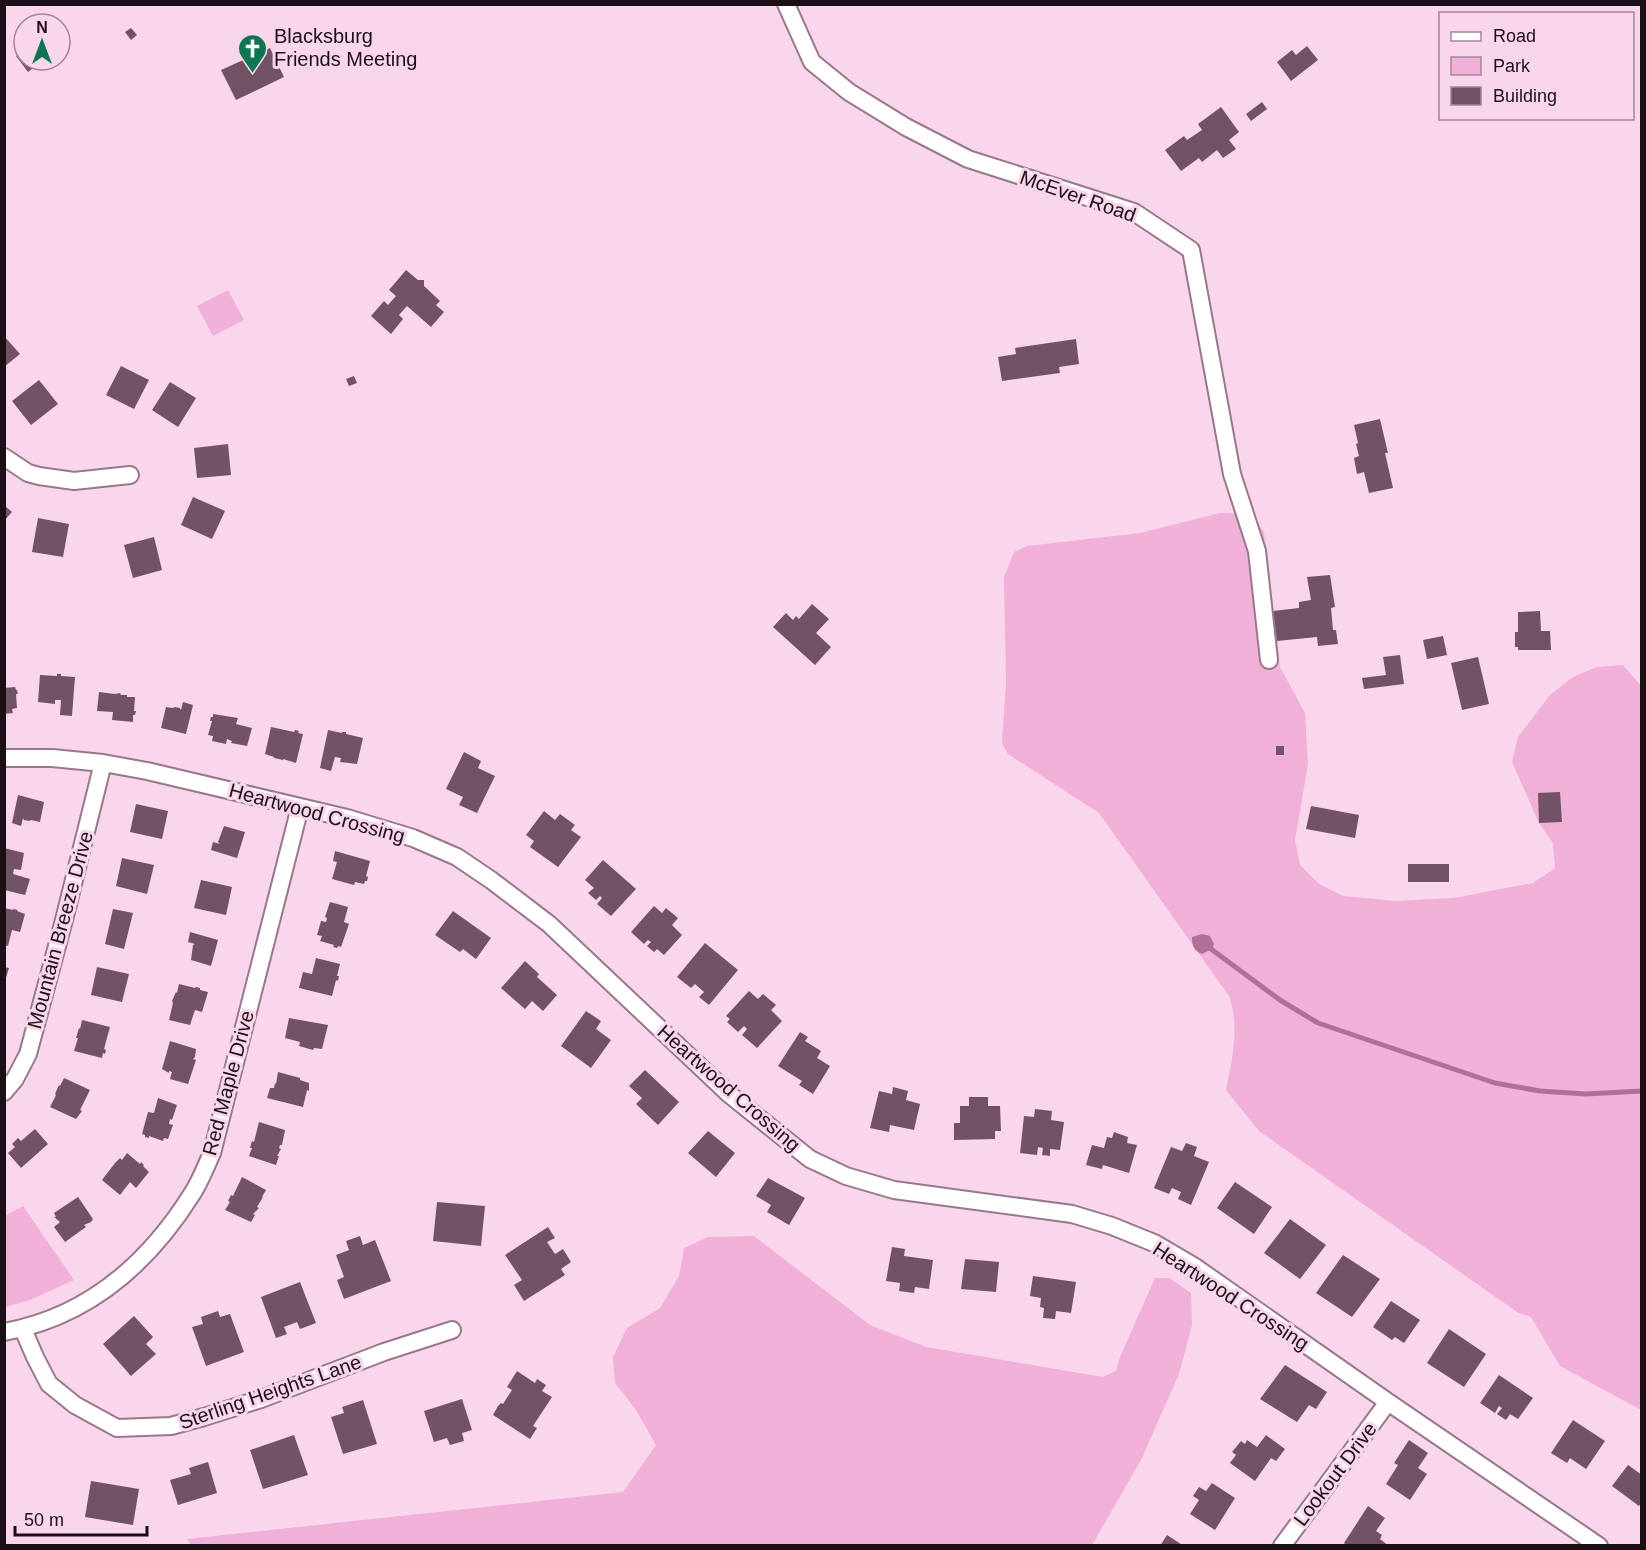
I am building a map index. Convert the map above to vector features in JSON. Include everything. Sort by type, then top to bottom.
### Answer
[{"type":"street","name":"McEver Road","points":[[786,4],[812,63],[849,92],[906,127],[968,159],[1134,212],[1191,250],[1232,474],[1257,551],[1269,660]]},
{"type":"street","points":[[4,458],[28,473],[39,476],[74,480],[130,475]]},
{"type":"street","name":"Heartwood Crossing","points":[[4,759],[52,758],[103,763],[147,771],[347,818],[413,838],[457,857],[549,924],[729,1094],[810,1159],[846,1176],[894,1190],[1072,1214],[1112,1226],[1154,1243],[1195,1268],[1599,1545]]},
{"type":"street","name":"Mountain Breeze Drive","points":[[4,1092],[15,1079],[28,1054],[103,763]]},
{"type":"street","name":"Red Maple Drive","points":[[4,1332],[23,1329],[57,1317],[92,1299],[116,1282],[146,1255],[193,1193],[212,1153],[300,807]]},
{"type":"street","name":"Sterling Heights Lane","points":[[23,1329],[49,1384],[75,1405],[117,1428],[171,1426],[204,1417],[261,1399],[384,1352],[452,1330]]},
{"type":"street","name":"Lookout Drive","points":[[1282,1545],[1388,1402]]},
{"type":"green space","points":[[228,290],[244,320],[213,336],[197,306]]},
{"type":"green space","points":[[1220,513],[1251,514],[1264,532],[1280,667],[1305,713],[1308,764],[1295,840],[1300,865],[1319,884],[1343,896],[1396,901],[1454,898],[1533,883],[1555,868],[1553,843],[1539,823],[1512,762],[1518,737],[1550,695],[1573,677],[1597,667],[1623,665],[1642,687],[1641,1410],[1560,1366],[1531,1317],[1517,1312],[1259,1131],[1226,1090],[1234,1031],[1229,996],[1099,813],[1008,754],[1002,743],[1006,683],[1004,577],[1014,552],[1027,546],[1140,533]]},
{"type":"green space","points":[[23,1206],[74,1280],[30,1300],[5,1307],[5,1216]]},
{"type":"green space","points":[[754,1236],[870,1325],[926,1347],[1103,1377],[1116,1371],[1155,1278],[1169,1278],[1191,1293],[1192,1325],[1179,1374],[1141,1460],[1092,1545],[191,1546],[187,1539],[623,1492],[656,1445],[636,1410],[615,1383],[613,1357],[627,1328],[660,1308],[679,1276],[684,1248],[708,1237]]},
{"type":"shaded area","points":[[1202,934],[1210,936],[1214,944],[1212,949],[1202,954],[1194,948],[1192,937]]},
{"type":"building","points":[[131,28],[137,35],[131,40],[125,32]]},
{"type":"building","points":[[1307,46],[1318,60],[1291,81],[1277,62],[1292,50],[1296,55]]},
{"type":"building","name":"Blacksburg Friends Meeting","points":[[270,48],[284,77],[236,100],[221,70]]},
{"type":"building","points":[[1262,102],[1267,109],[1251,121],[1246,114]]},
{"type":"building","points":[[1221,107],[1239,132],[1229,140],[1236,149],[1223,158],[1217,150],[1202,162],[1199,158],[1181,171],[1165,150],[1184,136],[1187,140],[1202,130],[1198,124]]},
{"type":"building","points":[[406,270],[418,280],[424,280],[424,286],[440,301],[436,305],[444,312],[431,327],[407,306],[399,315],[403,319],[391,334],[371,316],[384,301],[388,305],[396,296],[389,290]]},
{"type":"building","points":[[4,336],[20,354],[4,367]]},
{"type":"building","points":[[1076,339],[1079,364],[1059,367],[1060,373],[1002,381],[998,357],[1016,354],[1015,348]]},
{"type":"building","points":[[121,366],[149,380],[134,409],[106,395]]},
{"type":"building","points":[[354,376],[357,383],[349,386],[346,379]]},
{"type":"building","points":[[39,380],[58,404],[31,425],[12,401]]},
{"type":"building","points":[[170,382],[196,398],[178,427],[152,410]]},
{"type":"building","points":[[1380,419],[1393,488],[1369,493],[1364,472],[1357,474],[1354,458],[1359,456],[1354,425]]},
{"type":"building","points":[[228,444],[231,475],[197,478],[194,448]]},
{"type":"building","points":[[193,497],[225,511],[212,539],[181,525]]},
{"type":"building","points":[[4,505],[12,512],[4,521]]},
{"type":"building","points":[[38,518],[69,524],[63,557],[32,552]]},
{"type":"building","points":[[154,537],[162,570],[133,578],[124,545]]},
{"type":"building","points":[[1330,575],[1335,607],[1331,608],[1333,630],[1336,630],[1338,644],[1318,646],[1317,637],[1277,641],[1273,611],[1299,608],[1299,602],[1311,600],[1307,577]]},
{"type":"building","points":[[812,604],[829,619],[816,633],[831,647],[815,665],[773,627],[786,613],[793,620],[796,616],[799,619]]},
{"type":"building","points":[[1540,611],[1541,631],[1550,631],[1551,650],[1518,650],[1518,647],[1515,647],[1515,632],[1518,632],[1518,612]]},
{"type":"building","points":[[1443,636],[1447,655],[1427,659],[1423,640]]},
{"type":"building","points":[[1400,655],[1404,684],[1364,689],[1362,678],[1386,675],[1383,657]]},
{"type":"building","points":[[1478,657],[1489,704],[1462,710],[1451,663]]},
{"type":"building","points":[[57,674],[75,677],[72,716],[60,715],[61,700],[55,700],[55,704],[38,702],[40,675],[57,676]]},
{"type":"building","points":[[15,687],[18,694],[16,694],[17,708],[12,709],[13,713],[4,714],[4,688]]},
{"type":"building","points":[[99,692],[120,693],[127,697],[135,697],[134,711],[136,711],[133,715],[133,722],[112,720],[113,712],[97,711]]},
{"type":"building","points":[[183,702],[193,705],[186,734],[161,728],[166,707],[181,710]]},
{"type":"building","points":[[213,714],[238,718],[236,724],[252,728],[247,746],[231,743],[232,741],[227,739],[226,744],[212,741],[213,736],[208,735]]},
{"type":"building","points":[[271,727],[294,732],[295,730],[303,734],[296,763],[265,754]]},
{"type":"building","points":[[328,730],[346,732],[346,734],[363,738],[357,764],[340,762],[341,758],[335,757],[331,771],[320,768]]},
{"type":"building","points":[[1276,746],[1284,746],[1284,755],[1276,755]]},
{"type":"building","points":[[464,752],[481,761],[478,768],[495,776],[477,813],[459,805],[463,797],[446,789]]},
{"type":"building","points":[[1560,792],[1562,822],[1539,823],[1538,793]]},
{"type":"building","points":[[18,795],[44,802],[40,822],[23,818],[21,826],[12,823]]},
{"type":"building","points":[[136,804],[168,811],[162,839],[130,832]]},
{"type":"building","points":[[1311,806],[1359,815],[1355,838],[1306,829]]},
{"type":"building","points":[[544,811],[555,820],[560,814],[575,825],[571,830],[581,837],[558,867],[530,847],[534,841],[526,835]]},
{"type":"building","points":[[224,826],[245,832],[237,858],[211,850],[213,842],[220,844],[218,842]]},
{"type":"building","points":[[4,848],[24,853],[21,870],[14,869],[13,874],[30,879],[25,895],[4,890]]},
{"type":"building","points":[[335,851],[370,861],[367,881],[364,884],[355,882],[354,885],[332,879],[337,862],[333,861]]},
{"type":"building","points":[[122,858],[154,865],[147,894],[116,886]]},
{"type":"building","points":[[603,860],[636,889],[611,916],[597,904],[602,898],[600,896],[596,900],[588,893],[594,888],[585,880]]},
{"type":"building","points":[[1408,864],[1449,864],[1449,882],[1408,882]]},
{"type":"building","points":[[201,880],[232,887],[226,915],[194,908]]},
{"type":"building","points":[[330,902],[348,907],[344,922],[349,924],[341,947],[337,948],[320,941],[322,936],[317,935],[321,921],[326,922],[325,917]]},
{"type":"building","points":[[654,906],[662,913],[666,908],[678,918],[672,925],[682,935],[664,955],[657,949],[654,952],[647,946],[651,942],[648,940],[644,944],[631,932]]},
{"type":"building","points":[[4,908],[18,910],[25,914],[20,932],[12,930],[8,946],[4,945]]},
{"type":"building","points":[[113,909],[133,913],[124,949],[105,944]]},
{"type":"building","points":[[453,911],[491,938],[476,959],[463,949],[460,952],[435,935]]},
{"type":"building","points":[[190,932],[218,940],[211,966],[191,960],[195,944],[188,942]]},
{"type":"building","points":[[705,943],[738,970],[709,1005],[699,997],[704,992],[695,984],[691,988],[677,977]]},
{"type":"building","points":[[316,958],[340,964],[338,981],[336,980],[332,996],[299,988],[303,972],[312,974]]},
{"type":"building","points":[[525,961],[539,974],[537,977],[557,995],[543,1011],[532,1001],[525,1009],[501,988]]},
{"type":"building","points":[[4,967],[9,968],[5,981],[4,981]]},
{"type":"building","points":[[97,967],[129,974],[122,1002],[91,995]]},
{"type":"building","points":[[179,984],[208,992],[202,1012],[195,1010],[190,1025],[169,1020],[172,1001]]},
{"type":"building","points":[[749,991],[758,999],[763,994],[776,1005],[771,1010],[782,1021],[757,1048],[742,1035],[747,1029],[744,1026],[738,1032],[727,1022],[730,1019],[726,1016]]},
{"type":"building","points":[[586,1011],[601,1021],[596,1029],[611,1040],[591,1068],[561,1046]]},
{"type":"building","points":[[289,1018],[328,1025],[322,1049],[314,1048],[313,1050],[299,1046],[300,1042],[285,1038]]},
{"type":"building","points":[[82,1020],[110,1027],[104,1049],[105,1054],[103,1053],[102,1058],[74,1051]]},
{"type":"building","points":[[800,1032],[808,1037],[805,1041],[821,1051],[817,1058],[830,1066],[813,1094],[799,1085],[802,1081],[778,1066]]},
{"type":"building","points":[[170,1041],[196,1049],[193,1059],[196,1060],[188,1084],[170,1079],[172,1072],[169,1071],[169,1073],[162,1069]]},
{"type":"building","points":[[645,1070],[679,1102],[658,1125],[636,1104],[642,1098],[629,1086]]},
{"type":"building","points":[[278,1072],[309,1083],[309,1091],[307,1090],[303,1107],[267,1098],[270,1088],[274,1088],[276,1084]]},
{"type":"building","points":[[64,1078],[90,1090],[80,1110],[82,1111],[76,1119],[50,1107]]},
{"type":"building","points":[[893,1087],[908,1091],[906,1100],[920,1104],[914,1130],[890,1125],[889,1132],[870,1128],[879,1091],[892,1094]]},
{"type":"building","points":[[969,1097],[988,1097],[988,1106],[1000,1106],[1001,1131],[995,1131],[995,1139],[954,1140],[954,1123],[960,1123],[960,1106],[969,1106]]},
{"type":"building","points":[[158,1098],[177,1105],[172,1120],[170,1119],[169,1124],[173,1125],[168,1139],[164,1138],[163,1141],[149,1136],[149,1138],[145,1137],[142,1134],[148,1112],[154,1113]]},
{"type":"building","points":[[1035,1109],[1052,1111],[1051,1120],[1064,1122],[1060,1150],[1050,1149],[1050,1156],[1042,1155],[1043,1148],[1038,1147],[1037,1155],[1020,1153],[1024,1116],[1034,1117]]},
{"type":"building","points":[[259,1122],[285,1130],[276,1165],[249,1156]]},
{"type":"building","points":[[35,1129],[48,1144],[21,1168],[8,1153],[15,1147],[12,1144],[18,1138],[21,1141]]},
{"type":"building","points":[[708,1131],[735,1153],[716,1177],[688,1153]]},
{"type":"building","points":[[1114,1132],[1128,1137],[1127,1143],[1137,1145],[1129,1173],[1103,1165],[1102,1169],[1086,1165],[1092,1145],[1104,1148],[1107,1137],[1112,1138]]},
{"type":"building","points":[[1186,1143],[1197,1147],[1194,1156],[1209,1162],[1191,1205],[1178,1199],[1181,1192],[1172,1188],[1169,1194],[1154,1188],[1171,1147],[1182,1151]]},
{"type":"building","points":[[127,1153],[140,1164],[141,1162],[149,1172],[136,1188],[130,1182],[120,1195],[102,1180],[115,1163],[120,1158],[122,1160]]},
{"type":"building","points":[[242,1177],[266,1190],[251,1222],[225,1210]]},
{"type":"building","points":[[768,1178],[805,1198],[789,1225],[767,1212],[771,1205],[756,1196]]},
{"type":"building","points":[[1235,1182],[1272,1207],[1254,1234],[1217,1208]]},
{"type":"building","points":[[78,1197],[93,1219],[65,1242],[54,1227],[60,1222],[54,1217],[56,1217],[54,1213]]},
{"type":"building","points":[[437,1202],[485,1206],[481,1246],[433,1241]]},
{"type":"building","points":[[1290,1219],[1326,1245],[1300,1279],[1264,1253]]},
{"type":"building","points":[[548,1227],[555,1238],[547,1242],[555,1254],[563,1249],[571,1262],[561,1269],[565,1275],[524,1301],[514,1285],[522,1280],[505,1255]]},
{"type":"building","points":[[360,1236],[363,1245],[375,1240],[391,1281],[344,1299],[337,1280],[344,1277],[336,1255],[349,1250],[346,1241]]},
{"type":"building","points":[[892,1247],[905,1249],[904,1256],[933,1260],[929,1289],[915,1287],[914,1293],[899,1291],[900,1283],[886,1281]]},
{"type":"building","points":[[1343,1255],[1380,1279],[1352,1317],[1316,1293]]},
{"type":"building","points":[[965,1259],[999,1262],[996,1292],[961,1289]]},
{"type":"building","points":[[1033,1276],[1076,1282],[1071,1313],[1056,1311],[1055,1319],[1043,1318],[1044,1308],[1040,1307],[1041,1298],[1030,1296]]},
{"type":"building","points":[[300,1282],[316,1323],[300,1329],[297,1322],[284,1327],[287,1334],[276,1338],[261,1297]]},
{"type":"building","points":[[1391,1301],[1420,1320],[1404,1343],[1395,1337],[1392,1340],[1373,1327]]},
{"type":"building","points":[[218,1311],[220,1317],[230,1314],[244,1352],[206,1366],[192,1327],[203,1324],[201,1317]]},
{"type":"building","points":[[134,1316],[153,1337],[146,1344],[156,1354],[131,1376],[103,1344]]},
{"type":"building","points":[[1449,1329],[1486,1354],[1464,1387],[1427,1363]]},
{"type":"building","points":[[1285,1365],[1327,1392],[1316,1409],[1309,1405],[1297,1422],[1260,1399]]},
{"type":"building","points":[[517,1371],[535,1383],[537,1379],[546,1385],[542,1391],[552,1397],[533,1426],[537,1428],[530,1439],[493,1415],[512,1390],[507,1387]]},
{"type":"building","points":[[1499,1375],[1533,1398],[1518,1419],[1510,1414],[1506,1420],[1497,1414],[1502,1408],[1499,1406],[1495,1413],[1480,1403]]},
{"type":"building","points":[[462,1399],[472,1430],[462,1433],[464,1441],[450,1445],[447,1438],[434,1442],[424,1411]]},
{"type":"building","points":[[363,1400],[377,1444],[343,1454],[331,1417],[344,1413],[342,1407]]},
{"type":"building","points":[[1573,1420],[1605,1441],[1586,1469],[1570,1458],[1567,1463],[1551,1453]]},
{"type":"building","points":[[294,1435],[308,1475],[263,1489],[250,1450]]},
{"type":"building","points":[[1266,1435],[1285,1449],[1276,1461],[1271,1458],[1255,1481],[1230,1463],[1236,1455],[1232,1452],[1241,1441],[1245,1444],[1247,1440],[1257,1447]]},
{"type":"building","points":[[1409,1440],[1428,1453],[1418,1468],[1427,1474],[1410,1500],[1386,1484],[1398,1465],[1394,1463]]},
{"type":"building","points":[[208,1462],[217,1493],[178,1505],[170,1480],[191,1474],[189,1468]]},
{"type":"building","points":[[1628,1465],[1642,1475],[1642,1502],[1639,1506],[1612,1486]]},
{"type":"building","points":[[91,1481],[139,1489],[133,1525],[85,1517]]},
{"type":"building","points":[[1212,1483],[1235,1498],[1215,1530],[1190,1514],[1199,1500],[1193,1496],[1199,1487],[1206,1491]]},
{"type":"building","points":[[1368,1506],[1385,1518],[1376,1531],[1382,1535],[1380,1539],[1389,1546],[1347,1546],[1344,1543]]},
{"type":"building","points":[[1167,1535],[1184,1546],[1160,1546]]},
{"type":"waterway","points":[[1207,946],[1280,1000],[1318,1023],[1495,1083],[1540,1091],[1586,1094],[1642,1091]]},
{"type":"place","name":"Blacksburg Friends Meeting","points":[[253,74]]}]
